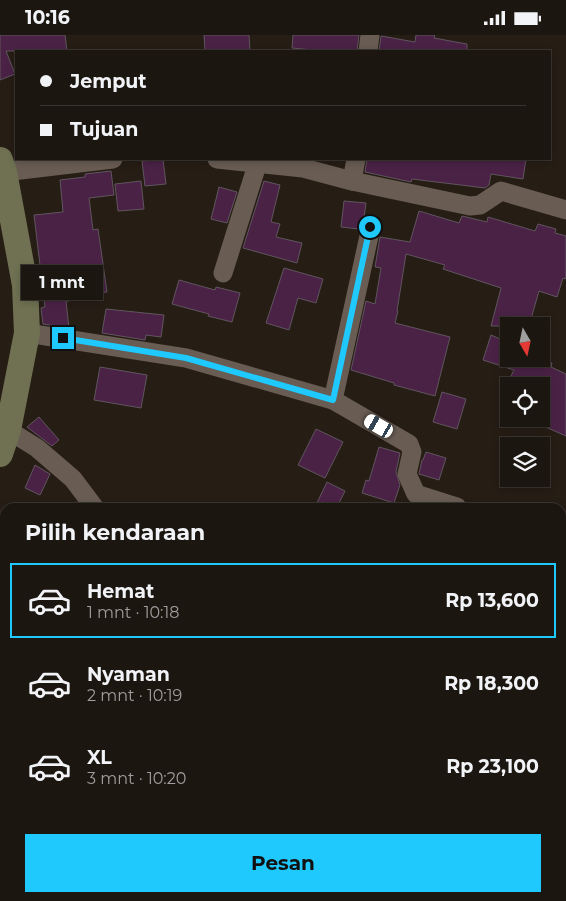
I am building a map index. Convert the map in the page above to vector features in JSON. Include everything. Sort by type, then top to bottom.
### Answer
[{"type":"main road","points":[[2,166],[26,285],[27,333],[2,448]]},
{"type":"street","points":[[368,50],[370,35]]},
{"type":"street","points":[[2,166],[97,160]]},
{"type":"street","points":[[231,160],[303,168],[352,181],[475,207],[496,193],[505,191],[566,210]]},
{"type":"street","points":[[352,181],[356,160]]},
{"type":"street","points":[[222,273],[258,162]]},
{"type":"street","points":[[333,400],[370,227]]},
{"type":"street","points":[[27,333],[186,358],[333,400],[409,444],[412,452],[408,474],[416,494],[444,503]]},
{"type":"street","points":[[2,448],[37,448],[73,479],[91,503]]},
{"type":"building","points":[[0,35],[65,35],[67,50],[6,51],[15,74],[0,80]]},
{"type":"building","points":[[204,35],[249,35],[250,50],[205,50]]},
{"type":"building","points":[[293,35],[359,35],[357,50],[292,48]]},
{"type":"building","points":[[416,35],[435,35],[434,38],[467,44],[467,50],[379,50],[381,36],[415,42]]},
{"type":"building","points":[[163,160],[166,184],[145,186],[142,161]]},
{"type":"building","points":[[367,160],[526,160],[523,179],[491,174],[489,185],[485,188],[412,179],[411,182],[365,172]]},
{"type":"building","points":[[111,171],[114,195],[89,198],[93,230],[98,229],[107,292],[68,296],[69,301],[66,301],[69,328],[43,324],[41,308],[45,307],[34,215],[63,212],[60,180],[85,177],[85,174]]},
{"type":"building","points":[[141,181],[144,209],[118,211],[115,184]]},
{"type":"building","points":[[264,181],[280,185],[271,222],[280,224],[276,237],[302,243],[297,263],[243,248]]},
{"type":"building","points":[[219,187],[237,192],[227,223],[211,219]]},
{"type":"building","points":[[344,201],[366,203],[364,218],[359,229],[341,227]]},
{"type":"building","points":[[419,211],[459,223],[462,216],[487,222],[488,217],[535,231],[538,224],[556,229],[555,233],[566,236],[566,279],[563,278],[557,297],[539,291],[532,317],[500,317],[500,326],[491,326],[501,288],[443,269],[445,265],[406,254],[395,323],[450,337],[435,396],[394,385],[394,383],[351,370],[366,301],[375,304],[381,268],[375,267],[380,237],[410,242]]},
{"type":"building","points":[[284,268],[323,279],[316,303],[298,298],[289,330],[266,323]]},
{"type":"building","points":[[179,280],[215,290],[216,287],[240,293],[232,322],[172,304]]},
{"type":"building","points":[[106,309],[164,315],[161,337],[146,335],[145,340],[102,333]]},
{"type":"building","points":[[491,335],[500,339],[500,365],[483,360]]},
{"type":"building","points":[[550,362],[552,363],[551,367],[566,374],[566,436],[546,427],[550,427],[550,377],[513,377],[511,376],[514,370],[505,367],[550,367]]},
{"type":"building","points":[[100,367],[147,375],[141,408],[94,400]]},
{"type":"building","points":[[442,392],[466,399],[457,429],[433,422]]},
{"type":"building","points":[[39,417],[59,440],[52,446],[27,427]]},
{"type":"building","points":[[316,429],[343,442],[325,478],[298,465]]},
{"type":"building","points":[[379,447],[400,453],[396,472],[400,485],[394,503],[362,493],[366,480],[369,481]]},
{"type":"building","points":[[426,452],[446,458],[439,480],[419,474]]},
{"type":"building","points":[[35,465],[50,474],[40,495],[25,488]]},
{"type":"building","points":[[327,482],[345,491],[339,503],[317,503]]},
{"type":"route","points":[[63,338],[186,358],[333,400],[370,227]]}]
